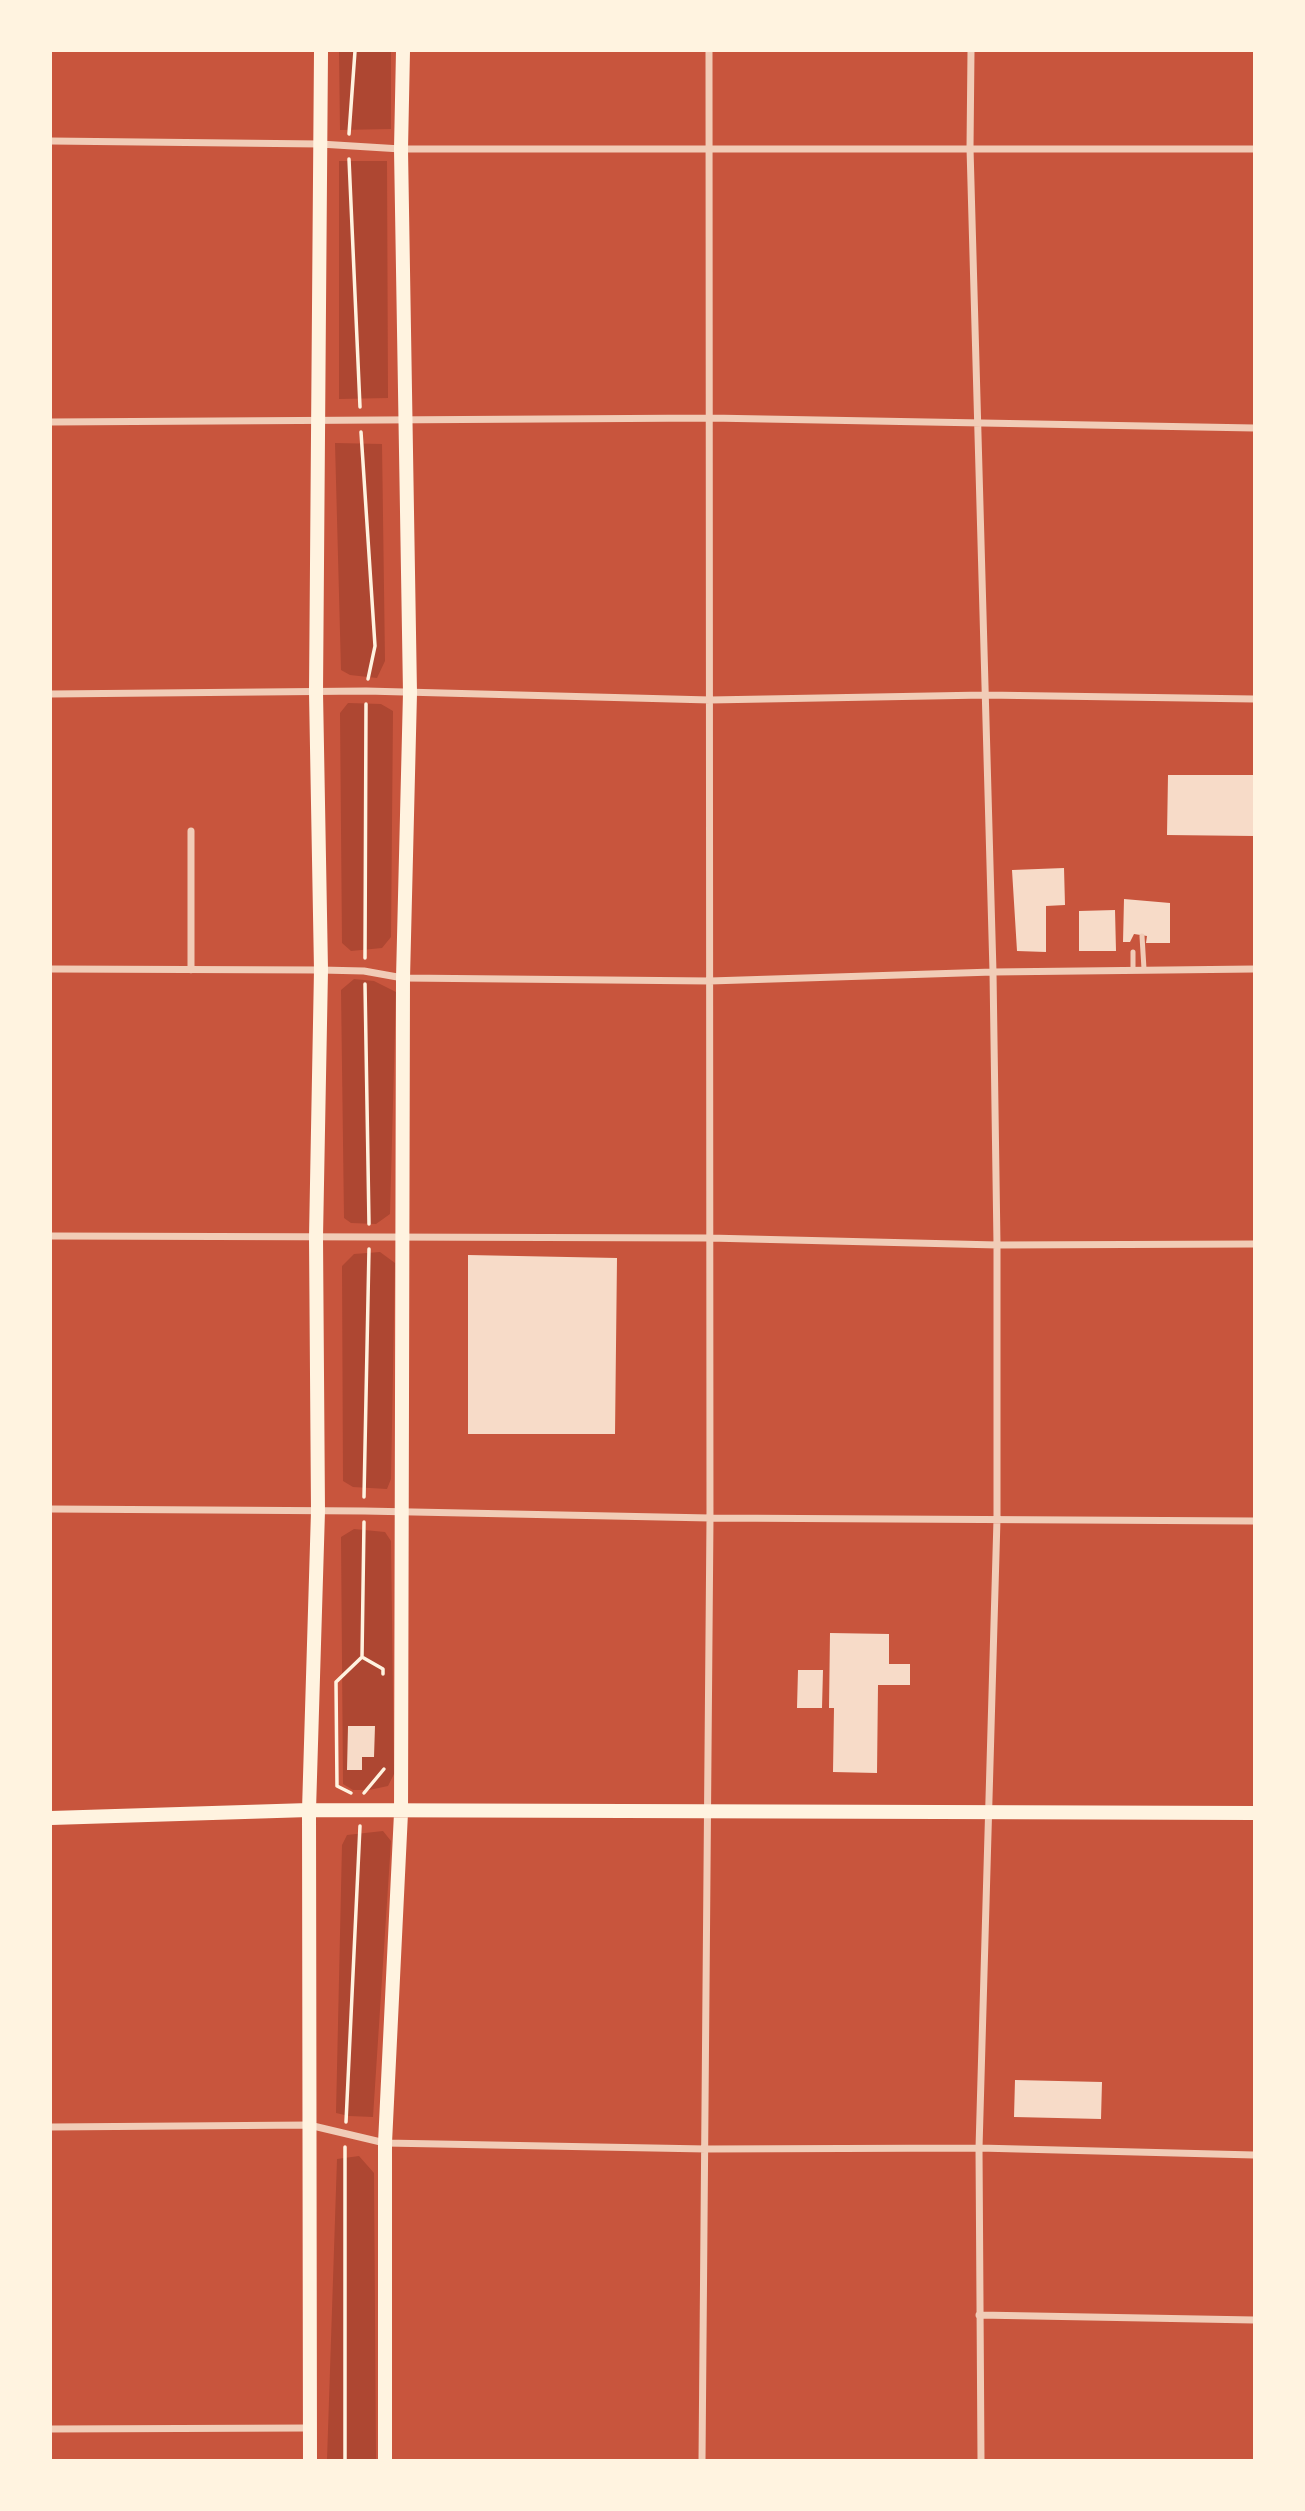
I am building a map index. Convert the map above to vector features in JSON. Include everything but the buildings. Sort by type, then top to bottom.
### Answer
[{"type":"main road","points":[[310,2460],[309,1810],[318,1511],[316,1237],[321,970],[316,692],[321,51]]},
{"type":"main road","points":[[385,2460],[385,2143],[401,1813],[403,978],[410,693],[401,149],[403,51]]},
{"type":"main road","points":[[51,1818],[309,1810],[360,1804],[401,1813],[991,1811],[1254,1814]]},
{"type":"street","points":[[702,2460],[710,1518],[709,51]]},
{"type":"street","points":[[971,51],[970,148],[993,972],[997,1245],[997,1519],[991,1811],[979,2148],[981,2460]]},
{"type":"street","points":[[51,141],[320,144],[401,149],[1254,149]]},
{"type":"street","points":[[51,422],[361,423],[710,418],[1254,428]]},
{"type":"street","points":[[51,694],[366,691],[710,700],[985,695],[1254,699]]},
{"type":"street","points":[[191,831],[191,970]]},
{"type":"street","points":[[51,970],[321,970],[365,971],[403,978],[710,981],[993,972],[1254,969]]},
{"type":"street","points":[[51,1236],[709,1238],[997,1245],[1254,1244]]},
{"type":"street","points":[[51,1509],[364,1511],[402,1514],[710,1518],[1254,1521]]},
{"type":"street","points":[[51,2127],[309,2125],[385,2143],[706,2149],[979,2148],[1254,2155]]},
{"type":"street","points":[[979,2315],[1254,2320]]},
{"type":"street","points":[[51,2429],[310,2428]]},
{"type":"lane","points":[[1142,936],[1144,969]]},
{"type":"lane","points":[[1133,952],[1133,969]]},
{"type":"path","points":[[355,51],[348,146],[375,646],[366,691],[365,971],[369,1236],[362,1657],[336,1682],[337,1786],[360,1804]]},
{"type":"path","points":[[362,1657],[383,1668],[383,1681]]},
{"type":"path","points":[[345,2460],[345,2132],[360,1804],[384,1771],[384,1758]]},
{"type":"shaded area","points":[[339,51],[391,51],[391,129],[340,130]]},
{"type":"shaded area","points":[[339,161],[387,161],[388,398],[339,399]]},
{"type":"shaded area","points":[[335,443],[382,444],[385,661],[377,678],[350,675],[341,670]]},
{"type":"shaded area","points":[[348,703],[381,704],[393,711],[391,937],[382,948],[351,951],[342,943],[340,713]]},
{"type":"shaded area","points":[[354,979],[374,981],[396,992],[390,1214],[376,1224],[351,1223],[344,1218],[341,990]]},
{"type":"shaded area","points":[[380,1252],[395,1263],[391,1479],[387,1489],[353,1487],[343,1481],[342,1266],[354,1254]]},
{"type":"shaded area","points":[[354,1529],[385,1532],[391,1541],[394,1774],[388,1786],[369,1790],[353,1790],[343,1784],[341,1537]]},
{"type":"shaded area","points":[[383,1831],[391,1841],[373,2117],[349,2116],[336,2113],[342,1845],[347,1835]]},
{"type":"shaded area","points":[[359,2156],[374,2173],[376,2460],[327,2460],[337,2159]]}]
